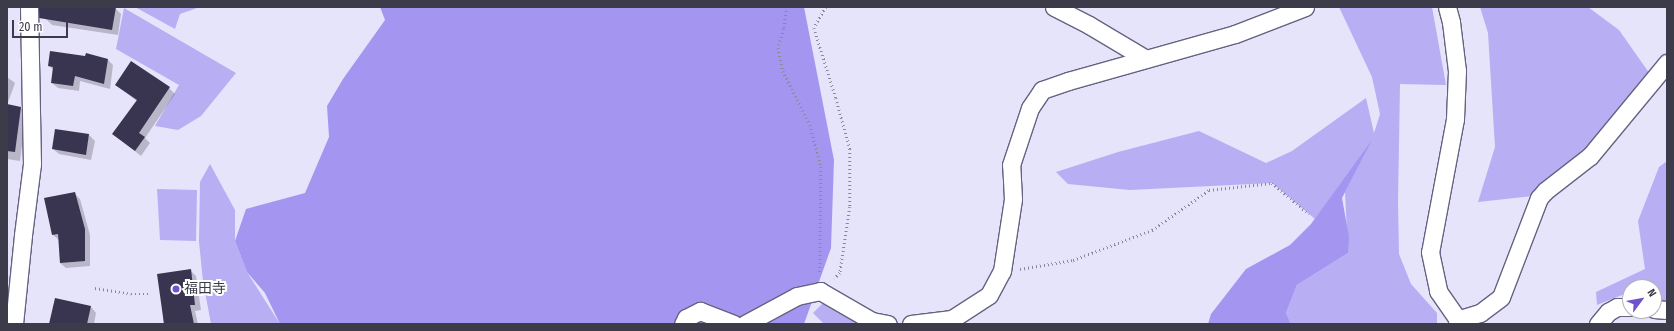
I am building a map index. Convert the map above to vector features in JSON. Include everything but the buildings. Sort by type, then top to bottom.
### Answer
[{"type":"street","points":[[14,324],[12,283],[32,164],[29,7]]},
{"type":"street","points":[[1054,7],[1089,25],[1146,59]]},
{"type":"street","points":[[911,324],[952,319],[989,295],[1002,272],[1013,199],[1010,165],[1030,108],[1042,90],[1068,80],[1234,34],[1283,11],[1305,7]]},
{"type":"street","points":[[1447,7],[1451,22],[1457,71],[1455,119],[1430,252],[1438,291],[1459,322],[1480,313],[1501,297],[1539,198],[1545,191],[1590,156],[1667,63]]},
{"type":"street","points":[[745,324],[797,296],[820,291],[872,321],[888,324]]},
{"type":"street","points":[[1598,324],[1608,312],[1617,307],[1622,307]]},
{"type":"street","points":[[683,324],[686,318],[700,311],[734,324]]},
{"type":"path","points":[[787,7],[784,29],[778,48],[783,71],[810,125],[821,167],[820,291]]},
{"type":"path","points":[[820,291],[840,273],[850,207],[850,149],[814,28],[826,7]]},
{"type":"path","points":[[1002,272],[1073,260],[1152,230],[1209,190],[1272,183],[1309,214]]},
{"type":"path","points":[[95,288],[131,294],[151,294]]},
{"type":"shaded area","points":[[135,7],[200,7],[180,14],[175,29]]},
{"type":"shaded area","points":[[380,7],[804,7],[834,160],[831,248],[804,324],[280,324],[265,293],[247,272],[235,241],[246,209],[305,193],[329,137],[327,106],[343,79],[385,20]]},
{"type":"shaded area","points":[[1339,7],[1432,7],[1446,85],[1400,84],[1398,202],[1399,254],[1411,284],[1437,313],[1437,324],[1291,324],[1286,313],[1297,285],[1348,253],[1345,192],[1366,151],[1315,219],[1272,183],[1130,190],[1068,184],[1056,172],[1118,152],[1199,131],[1266,163],[1292,151],[1366,98],[1374,133],[1380,114],[1372,77]]},
{"type":"shaded area","points":[[1480,7],[1588,7],[1619,30],[1652,77],[1579,156],[1533,196],[1478,202],[1495,147],[1488,33]]},
{"type":"shaded area","points":[[124,8],[236,73],[201,116],[178,130],[155,126],[179,85],[116,49]]},
{"type":"shaded area","points":[[1372,140],[1342,198],[1349,237],[1348,253],[1297,285],[1286,313],[1291,324],[1208,324],[1211,314],[1246,269],[1290,245],[1311,224]]},
{"type":"shaded area","points":[[1667,161],[1667,302],[1662,301],[1662,279],[1624,279],[1645,269],[1638,221],[1659,167]]},
{"type":"shaded area","points":[[210,164],[235,210],[235,241],[247,272],[280,324],[211,324],[203,281],[199,242],[200,182]]},
{"type":"shaded area","points":[[157,189],[197,190],[196,241],[160,240]]},
{"type":"shaded area","points":[[1622,280],[1622,295],[1597,305],[1596,292]]},
{"type":"shaded area","points":[[825,301],[866,324],[824,324],[813,313]]},
{"type":"place","name":"福田寺","points":[[176,289]]}]
